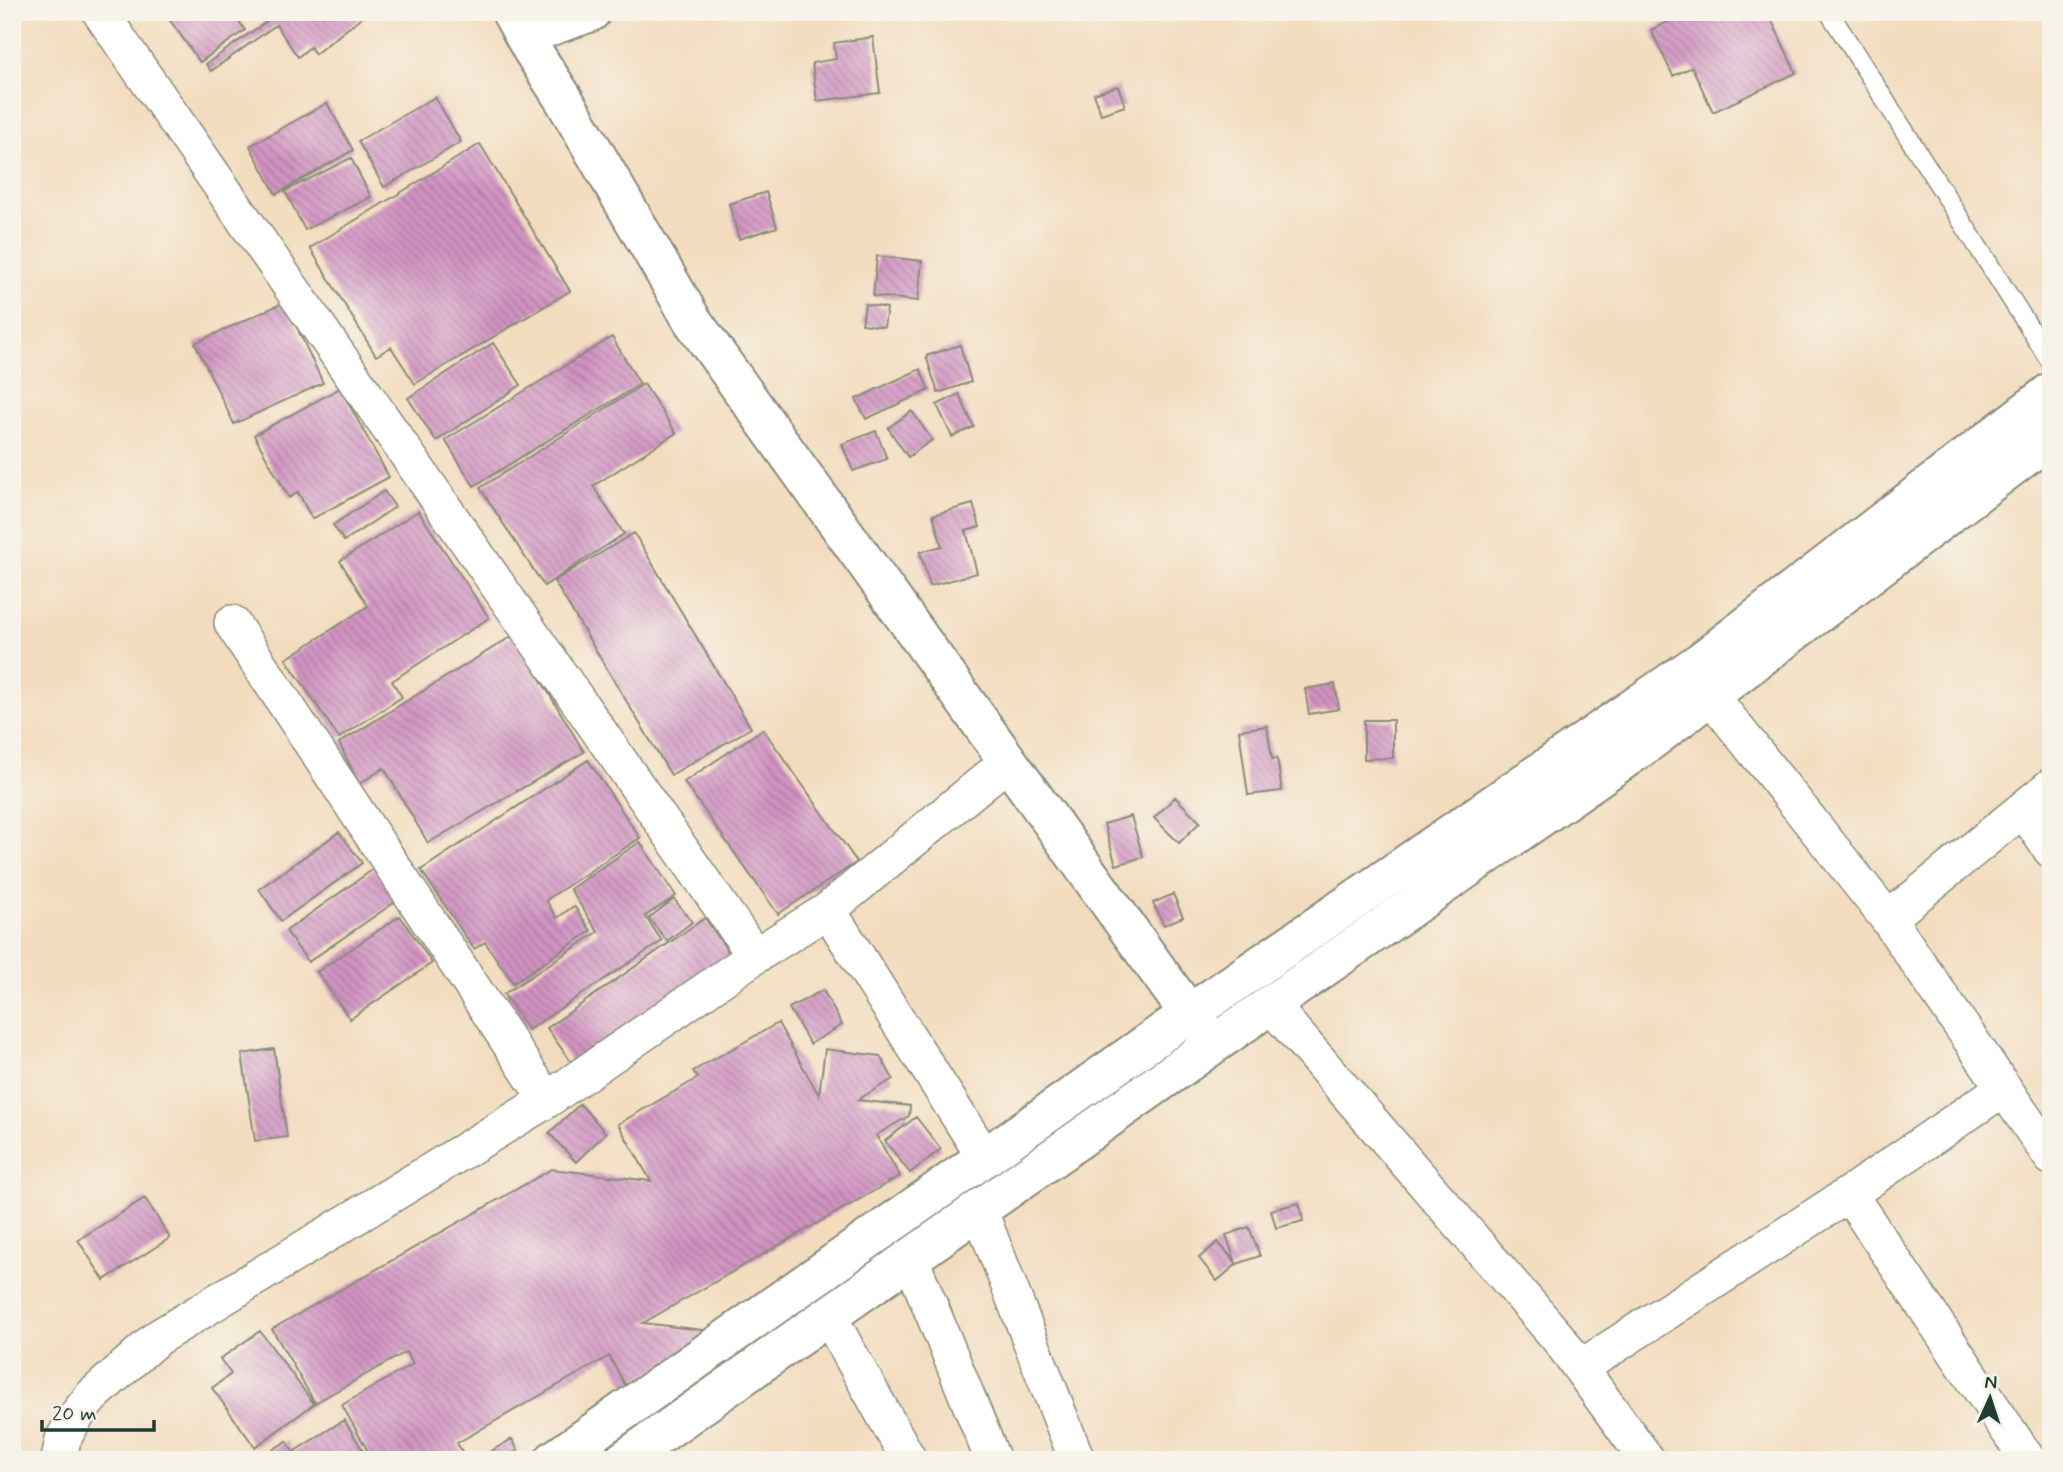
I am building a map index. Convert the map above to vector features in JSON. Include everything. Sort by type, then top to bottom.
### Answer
[{"type":"street","points":[[100,12],[755,956]]},
{"type":"street","points":[[591,12],[518,24],[692,320],[1189,1014],[1214,1044]]},
{"type":"street","points":[[624,1460],[1214,1044],[1645,746],[1701,681],[2051,392]]},
{"type":"street","points":[[554,1460],[1189,1014],[1701,681],[2051,437]]},
{"type":"street","points":[[232,623],[547,1100]]},
{"type":"street","points":[[1701,681],[1888,919],[2051,1157]]},
{"type":"street","points":[[59,1460],[63,1439],[92,1396],[157,1338],[547,1100],[755,956],[828,910],[1009,761]]},
{"type":"street","points":[[1888,919],[2051,786]]},
{"type":"street","points":[[2023,808],[2051,850]]},
{"type":"street","points":[[828,910],[985,1158]]},
{"type":"street","points":[[1270,1005],[1559,1339],[1647,1460]]},
{"type":"street","points":[[1580,1368],[1849,1194],[2004,1088]]},
{"type":"street","points":[[1849,1194],[2028,1460]]},
{"type":"street","points":[[979,1209],[1077,1460]]},
{"type":"street","points":[[910,1257],[993,1460]]},
{"type":"street","points":[[828,1315],[909,1460]]},
{"type":"lane","points":[[1829,12],[2051,362]]},
{"type":"building","points":[[164,12],[232,12],[245,30],[200,62]]},
{"type":"building","points":[[280,12],[369,12],[315,54],[310,47],[298,57],[276,25],[211,71],[206,64]]},
{"type":"building","points":[[1689,12],[1768,12],[1796,73],[1713,112],[1692,67],[1673,76],[1651,30]]},
{"type":"building","points":[[873,37],[880,93],[817,101],[812,63],[836,59],[834,43]]},
{"type":"building","points":[[1118,86],[1125,106],[1101,114],[1094,94]]},
{"type":"building","points":[[435,97],[461,142],[384,187],[358,141]]},
{"type":"building","points":[[327,103],[353,150],[276,194],[250,146]]},
{"type":"building","points":[[480,144],[570,291],[415,384],[391,347],[376,356],[310,248]]},
{"type":"building","points":[[351,158],[371,197],[305,230],[285,191]]},
{"type":"building","points":[[766,192],[777,227],[739,239],[729,204]]},
{"type":"building","points":[[877,256],[922,261],[918,301],[873,296]]},
{"type":"building","points":[[285,302],[323,383],[234,424],[195,343]]},
{"type":"building","points":[[865,304],[887,308],[884,327],[862,324]]},
{"type":"building","points":[[612,337],[640,384],[474,486],[445,440]]},
{"type":"building","points":[[493,343],[521,385],[436,441],[408,398]]},
{"type":"building","points":[[960,345],[971,382],[938,393],[926,356]]},
{"type":"building","points":[[920,369],[929,390],[866,419],[856,399]]},
{"type":"building","points":[[644,384],[676,433],[593,486],[624,534],[544,586],[480,488]]},
{"type":"building","points":[[340,388],[389,477],[312,519],[298,492],[289,498],[254,435]]},
{"type":"building","points":[[959,394],[974,427],[952,437],[937,405]]},
{"type":"building","points":[[912,411],[932,440],[908,457],[888,428]]},
{"type":"building","points":[[876,431],[887,459],[853,471],[842,444]]},
{"type":"building","points":[[384,491],[395,507],[344,541],[333,525]]},
{"type":"building","points":[[973,504],[980,527],[966,531],[977,573],[930,586],[920,552],[942,546],[933,515]]},
{"type":"building","points":[[418,511],[489,618],[392,681],[402,697],[339,738],[286,659],[368,606],[340,561]]},
{"type":"building","points":[[634,533],[751,728],[671,775],[554,581]]},
{"type":"building","points":[[514,635],[584,752],[428,843],[384,768],[359,784],[339,743]]},
{"type":"building","points":[[1335,684],[1339,709],[1309,714],[1305,689]]},
{"type":"building","points":[[1364,720],[1393,720],[1393,758],[1364,759]]},
{"type":"building","points":[[1267,726],[1272,759],[1277,758],[1282,791],[1248,795],[1239,730]]},
{"type":"building","points":[[763,729],[857,862],[778,914],[684,782]]},
{"type":"building","points":[[588,760],[640,838],[546,900],[557,918],[574,906],[591,931],[513,983],[485,942],[474,949],[421,870]]},
{"type":"building","points":[[1175,797],[1200,822],[1179,843],[1154,818]]},
{"type":"building","points":[[1131,816],[1143,857],[1116,865],[1104,824]]},
{"type":"building","points":[[339,832],[362,863],[281,921],[259,889]]},
{"type":"building","points":[[640,842],[676,896],[645,916],[662,941],[528,1030],[504,994],[598,932],[570,889]]},
{"type":"building","points":[[375,868],[398,900],[308,962],[286,931]]},
{"type":"building","points":[[1173,894],[1183,917],[1164,925],[1153,903]]},
{"type":"building","points":[[674,899],[692,922],[667,941],[649,918]]},
{"type":"building","points":[[400,916],[432,963],[350,1019],[317,972]]},
{"type":"building","points":[[705,918],[732,957],[574,1066],[547,1028]]},
{"type":"building","points":[[823,990],[842,1025],[810,1044],[789,1008]]},
{"type":"building","points":[[778,1023],[819,1095],[825,1049],[880,1056],[893,1079],[857,1100],[910,1106],[909,1116],[876,1135],[900,1176],[643,1323],[719,1332],[626,1386],[609,1356],[457,1443],[467,1460],[373,1460],[342,1405],[413,1364],[406,1352],[315,1403],[272,1329],[552,1169],[651,1181],[618,1124],[698,1078],[693,1071]]},
{"type":"building","points":[[274,1049],[287,1137],[255,1141],[242,1054]]},
{"type":"building","points":[[580,1104],[606,1133],[576,1162],[549,1133]]},
{"type":"building","points":[[916,1117],[941,1149],[910,1173],[885,1141]]},
{"type":"building","points":[[145,1198],[170,1238],[104,1280],[78,1240]]},
{"type":"building","points":[[1299,1203],[1303,1221],[1276,1228],[1271,1210]]},
{"type":"building","points":[[1249,1227],[1260,1256],[1237,1264],[1217,1281],[1199,1258],[1218,1242],[1236,1263],[1226,1235]]},
{"type":"building","points":[[260,1331],[314,1404],[255,1447],[212,1388],[231,1374],[220,1359]]},
{"type":"building","points":[[344,1420],[369,1460],[256,1460],[287,1441],[293,1452]]},
{"type":"building","points":[[512,1439],[518,1450],[501,1460],[476,1460]]}]
